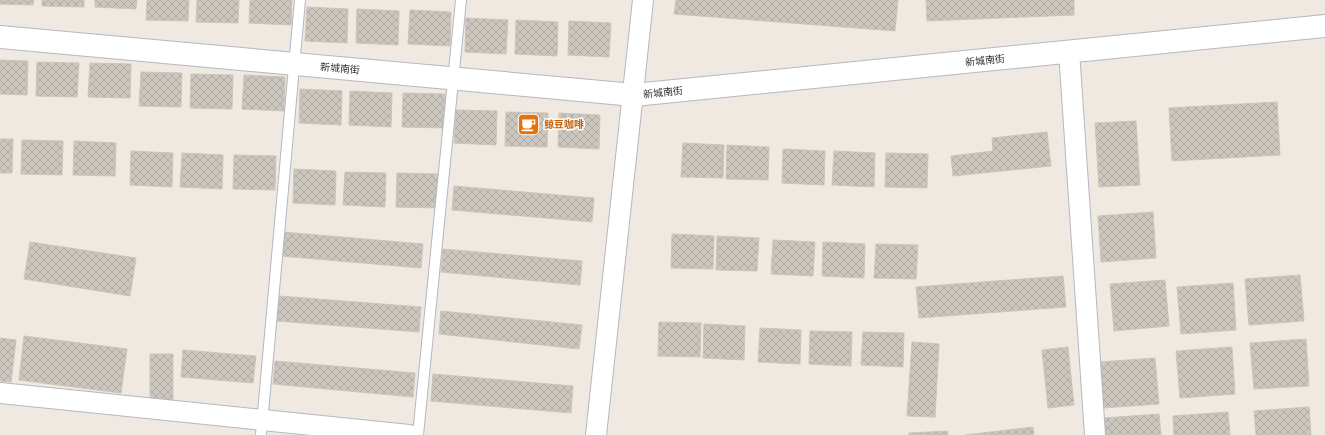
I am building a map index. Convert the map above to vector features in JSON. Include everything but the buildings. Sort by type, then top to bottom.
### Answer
[{"type":"street","points":[[596,435],[634,95],[643,0]]},
{"type":"street","name":"新城南街","points":[[0,37],[634,95],[1325,26]]},
{"type":"street","points":[[1069,51],[1095,435]]},
{"type":"street","points":[[0,393],[262,428],[409,435]]},
{"type":"lane","points":[[262,428],[293,64],[300,0]]},
{"type":"lane","points":[[418,435],[461,0]]},
{"type":"place","name":"鲸豆咖啡","points":[[528,124]]}]
